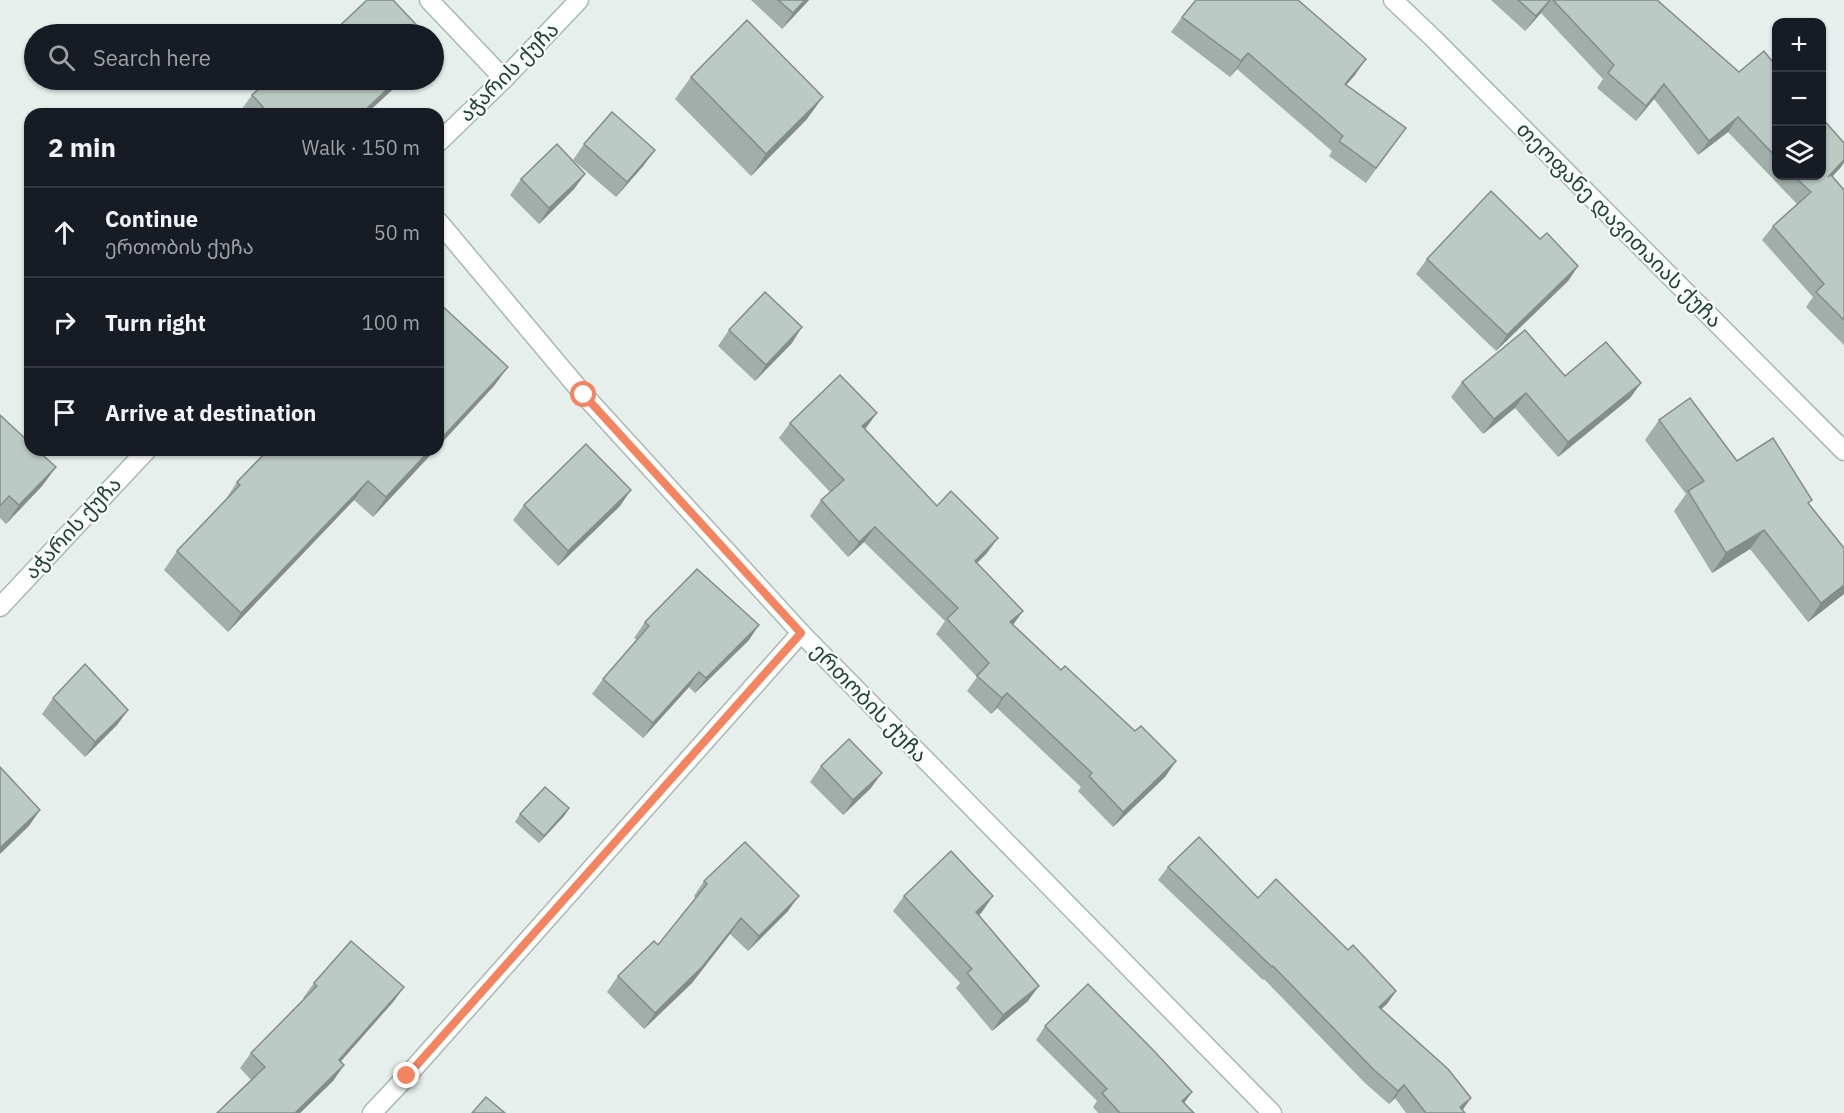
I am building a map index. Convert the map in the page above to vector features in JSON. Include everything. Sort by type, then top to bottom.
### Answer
[{"type":"street","points":[[429,0],[504,79]]},
{"type":"street","name":"აჭარის ქუჩა","points":[[444,136],[504,79],[579,0]]},
{"type":"street","name":"თეოფანე დავითაიას ქუჩა","points":[[1393,0],[1844,451]]},
{"type":"street","name":"ერთობის ქუჩა","points":[[444,228],[584,395],[801,633],[1272,1113]]},
{"type":"street","name":"აჭარის ქუჩა","points":[[0,607],[141,456]]},
{"type":"street","points":[[372,1113],[801,633]]},
{"type":"building","points":[[367,0],[393,0],[416,24],[342,24]]},
{"type":"building","points":[[778,0],[805,0],[793,13]]},
{"type":"building","points":[[1196,0],[1298,0],[1366,59],[1345,84],[1406,128],[1376,168],[1339,141],[1343,136],[1248,53],[1241,61],[1182,17]]},
{"type":"building","points":[[1518,0],[1550,0],[1536,16]]},
{"type":"building","points":[[1553,0],[1657,0],[1739,72],[1764,51],[1772,61],[1772,153],[1738,117],[1709,141],[1664,84],[1646,106],[1608,73],[1614,65]]},
{"type":"building","points":[[747,20],[823,97],[766,154],[691,77]]},
{"type":"building","points":[[257,90],[386,90],[367,108],[262,108],[252,95]]},
{"type":"building","points":[[612,112],[655,150],[627,182],[584,144]]},
{"type":"building","points":[[1826,123],[1844,143],[1844,160],[1828,177],[1831,175],[1844,190],[1844,320],[1816,292],[1824,284],[1773,226],[1811,192],[1798,180],[1826,180]]},
{"type":"building","points":[[557,144],[585,174],[549,208],[521,179]]},
{"type":"building","points":[[1491,191],[1540,239],[1547,233],[1578,266],[1507,335],[1427,259]]},
{"type":"building","points":[[765,292],[802,327],[766,365],[729,330]]},
{"type":"building","points":[[444,308],[508,367],[444,436]]},
{"type":"building","points":[[1525,330],[1565,376],[1606,342],[1641,383],[1568,442],[1526,393],[1494,419],[1462,382]]},
{"type":"building","points":[[840,375],[877,413],[862,426],[937,506],[951,491],[998,538],[975,561],[1023,611],[1010,622],[1061,670],[1065,666],[1135,731],[1141,726],[1176,761],[1123,812],[1089,776],[1092,773],[1007,693],[1002,698],[977,676],[989,663],[947,619],[958,608],[875,527],[859,542],[821,500],[844,480],[790,423]]},
{"type":"building","points":[[1690,398],[1737,461],[1773,438],[1812,500],[1808,503],[1844,548],[1844,585],[1821,603],[1764,530],[1726,553],[1688,491],[1704,481],[1659,420]]},
{"type":"building","points":[[0,415],[24,437],[24,456],[44,456],[56,467],[19,505],[9,496],[0,506]]},
{"type":"building","points":[[586,444],[631,490],[568,551],[524,505]]},
{"type":"building","points":[[262,456],[424,456],[386,497],[368,481],[241,613],[177,551],[240,485],[237,482]]},
{"type":"building","points":[[697,569],[759,625],[706,678],[699,672],[653,723],[603,679],[649,626],[645,622]]},
{"type":"building","points":[[85,664],[128,710],[95,742],[53,698]]},
{"type":"building","points":[[849,739],[882,773],[853,800],[821,766]]},
{"type":"building","points":[[0,767],[40,810],[0,848]]},
{"type":"building","points":[[545,787],[569,808],[544,836],[520,814]]},
{"type":"building","points":[[1199,837],[1258,898],[1276,879],[1348,950],[1353,945],[1396,991],[1379,1007],[1448,1069],[1471,1098],[1460,1107],[1465,1113],[1426,1113],[1404,1085],[1398,1091],[1374,1070],[1273,966],[1168,867]]},
{"type":"building","points":[[745,842],[799,896],[759,936],[741,918],[702,967],[655,1013],[618,976],[654,941],[658,945],[707,884],[704,881]]},
{"type":"building","points":[[951,851],[993,896],[976,912],[1039,986],[1003,1015],[967,973],[972,969],[904,896]]},
{"type":"building","points":[[351,941],[404,987],[339,1060],[344,1065],[295,1113],[217,1113],[265,1067],[251,1053],[317,986],[314,983]]},
{"type":"building","points":[[1088,984],[1192,1092],[1182,1101],[1194,1113],[1120,1113],[1102,1093],[1107,1089],[1045,1026]]},
{"type":"building","points":[[486,1097],[505,1113],[472,1113]]},
{"type":"route","points":[[407,1076],[801,633],[584,395]]}]
